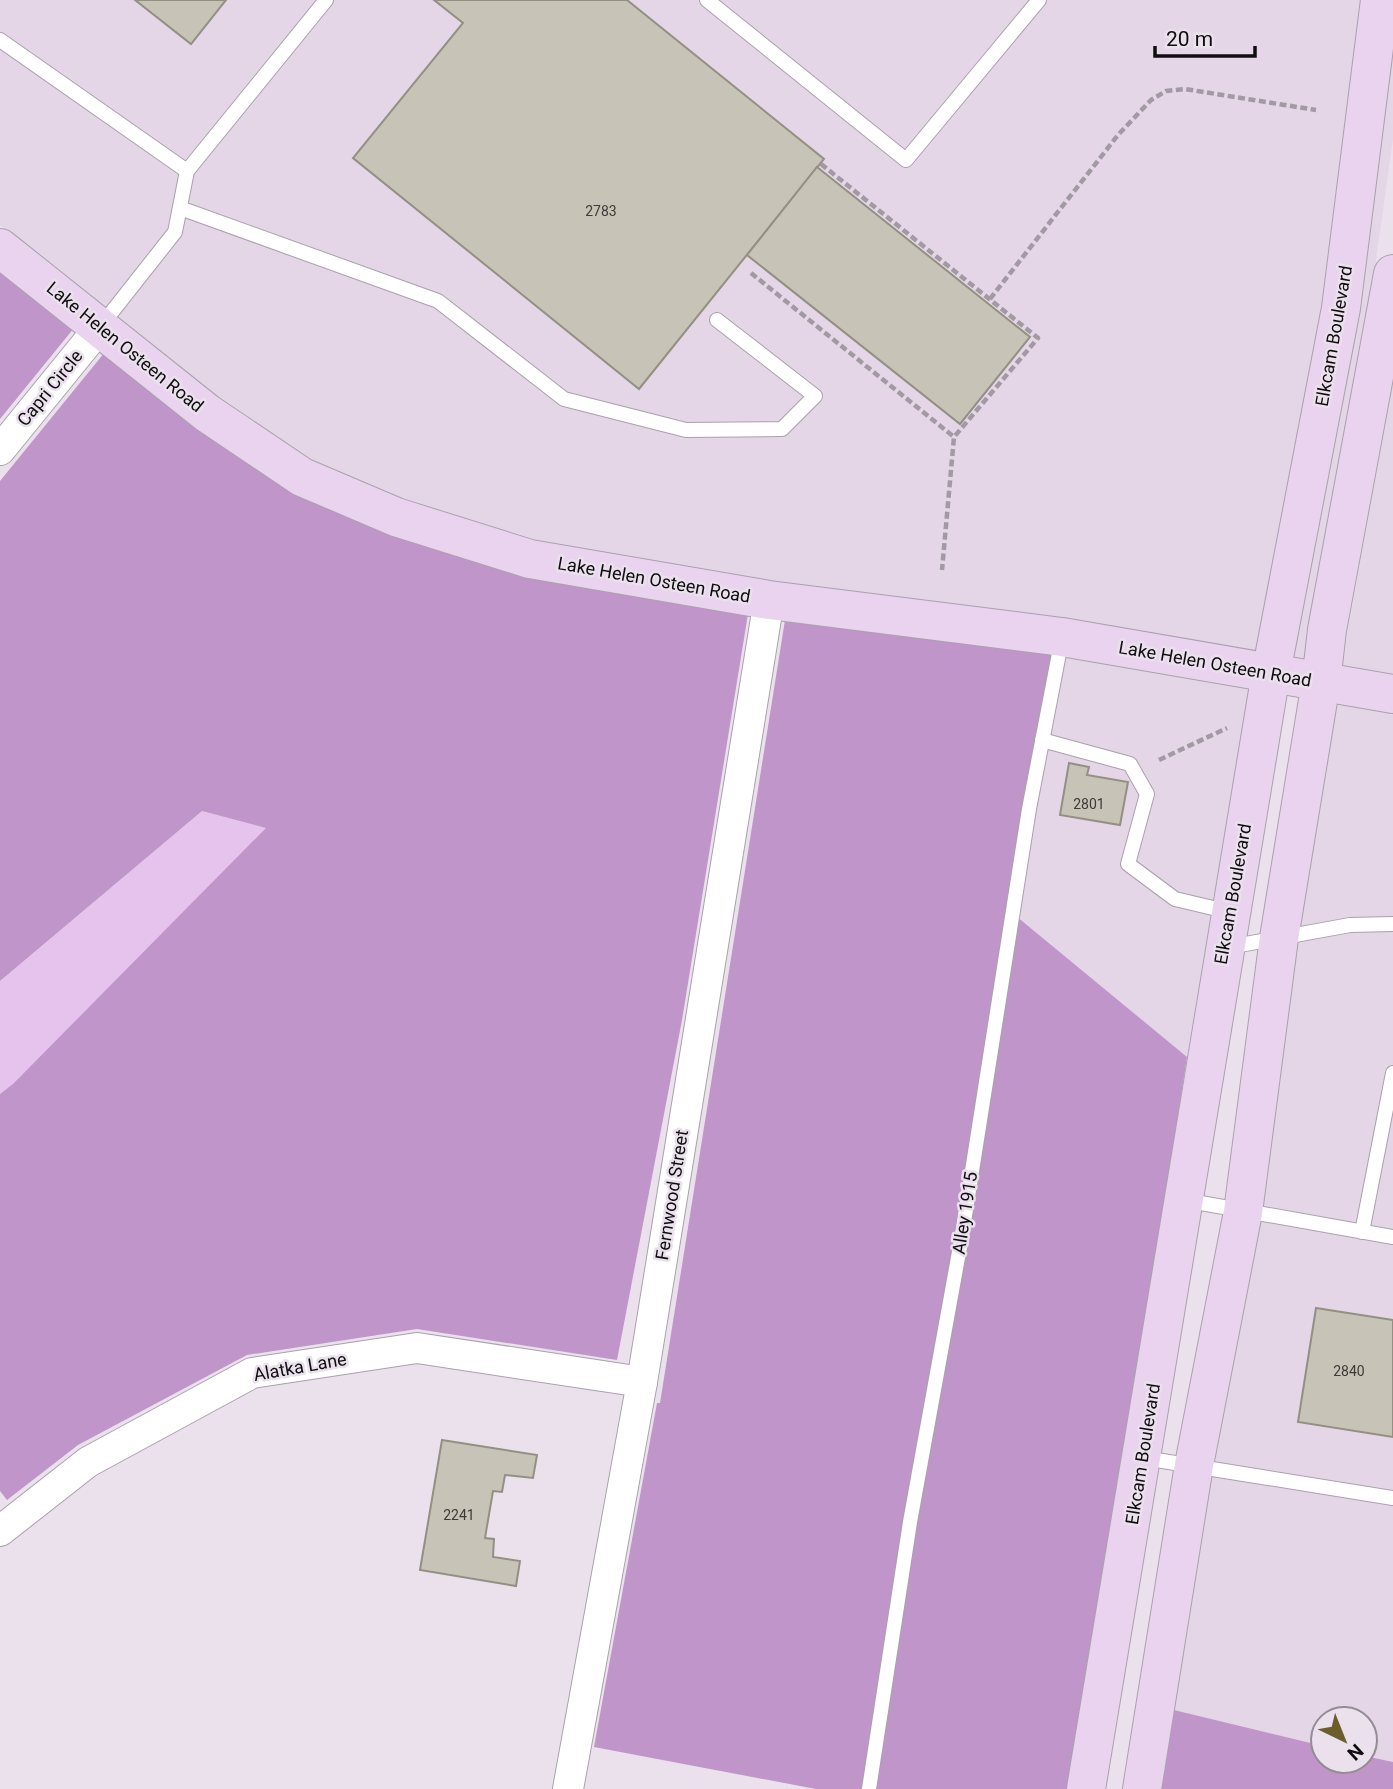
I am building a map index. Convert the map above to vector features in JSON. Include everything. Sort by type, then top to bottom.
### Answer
[{"type":"street","name":"Elkcam Boulevard","points":[[1142,1789],[1194,1465],[1243,1212],[1279,938],[1321,682],[1370,312],[1380,0]]},
{"type":"street","name":"Lake Helen Osteen Road","points":[[0,247],[207,413],[302,477],[396,517],[530,559],[769,600],[1062,637],[1393,694]]},
{"type":"street","name":"Elkcam Boulevard","points":[[1086,1789],[1144,1458],[1181,1200],[1270,673],[1370,312],[1393,274]]},
{"type":"street","name":"Capri Circle","points":[[0,450],[100,327]]},
{"type":"street","name":"Fernwood Street","points":[[568,1789],[642,1382],[769,600]]},
{"type":"street","name":"Alatka Lane","points":[[0,1531],[88,1462],[252,1373],[417,1348],[642,1382]]},
{"type":"lane","points":[[100,327],[175,232],[187,171],[326,0]]},
{"type":"lane","points":[[707,0],[906,160],[1039,0]]},
{"type":"lane","points":[[0,40],[187,171]]},
{"type":"lane","points":[[180,208],[438,301],[564,399],[686,430],[782,429],[815,396],[717,320]]},
{"type":"lane","name":"Alley 1915","points":[[869,1789],[910,1522],[961,1241],[1042,740],[1062,637]]},
{"type":"lane","points":[[1042,740],[1130,764],[1147,794],[1128,864],[1175,899],[1227,930],[1279,938],[1350,925],[1393,924]]},
{"type":"lane","points":[[1362,1232],[1393,1073]]},
{"type":"lane","points":[[1181,1200],[1393,1237]]},
{"type":"lane","points":[[1144,1458],[1393,1497]]},
{"type":"path","points":[[990,299],[1118,135],[1151,100],[1166,91],[1185,89],[1316,110]]},
{"type":"path","points":[[821,164],[1038,338],[954,437],[942,570]]},
{"type":"path","points":[[751,273],[954,437]]},
{"type":"path","points":[[1159,760],[1234,724]]},
{"type":"shaded area","points":[[0,0],[1361,0],[1323,303],[1256,652],[770,582],[532,542],[400,499],[309,461],[216,398],[0,225]]},
{"type":"shaded area","points":[[1393,42],[1393,139],[1369,309],[1305,661],[1293,659]]},
{"type":"shaded area","points":[[0,270],[74,328],[0,419]]},
{"type":"shaded area","points":[[105,352],[293,492],[748,614],[682,1020],[617,1360],[417,1329],[247,1355],[78,1445],[7,1500],[0,1491],[0,1094],[13,1084],[266,828],[202,811],[0,981],[0,481]]},
{"type":"shaded area","points":[[1393,382],[1393,676],[1341,668]]},
{"type":"shaded area","points":[[785,620],[1057,655],[1016,916],[1187,1057],[1126,1452],[1068,1789],[816,1789],[594,1747],[657,1403],[660,1403]]},
{"type":"shaded area","points":[[1057,655],[1249,688],[1187,1057],[1016,916]]},
{"type":"shaded area","points":[[1336,703],[1393,712],[1393,1762],[1379,1759],[1379,1705],[1309,1705],[1309,1743],[1174,1710]]},
{"type":"shaded area","points":[[202,811],[267,828],[13,1085],[0,1094],[0,981]]},
{"type":"shaded area","points":[[1174,1710],[1309,1743],[1309,1775],[1379,1775],[1379,1759],[1393,1762],[1393,1789],[1160,1789]]},
{"type":"building","points":[[135,0],[226,0],[191,44]]},
{"type":"building","points":[[434,0],[627,0],[824,159],[639,389],[353,158],[463,23]]},
{"type":"building","points":[[817,167],[1030,337],[960,424],[747,255]]},
{"type":"building","points":[[1069,763],[1089,767],[1087,775],[1128,782],[1120,825],[1060,815]]},
{"type":"building","points":[[1316,1308],[1393,1320],[1393,1437],[1298,1422]]},
{"type":"building","points":[[442,1440],[537,1455],[533,1478],[505,1475],[502,1492],[493,1491],[485,1538],[494,1539],[493,1557],[520,1561],[516,1586],[420,1570]]}]
